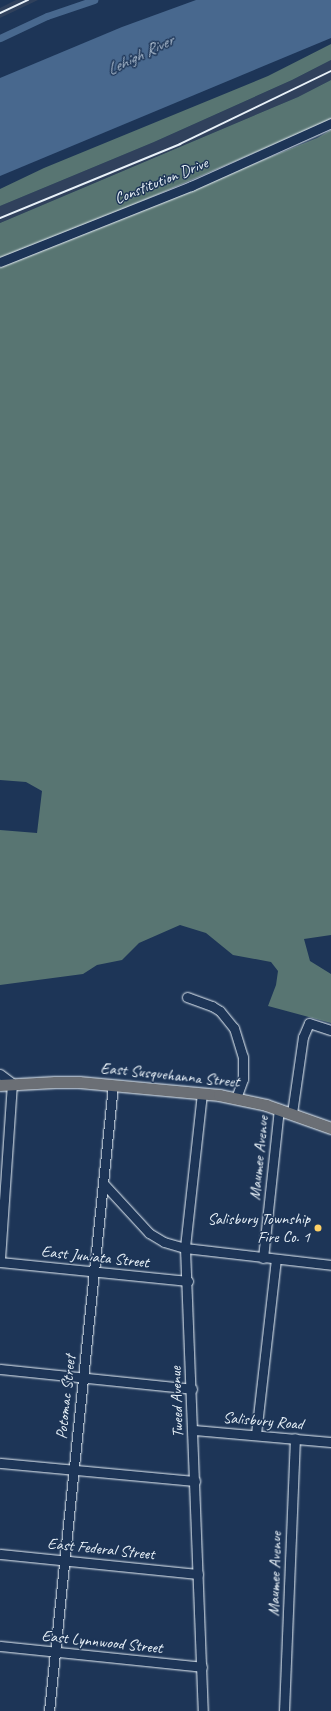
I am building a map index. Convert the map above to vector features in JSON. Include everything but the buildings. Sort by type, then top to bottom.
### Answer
[{"type":"main road","name":"East Susquehanna Street","points":[[0,1085],[55,1082],[113,1085],[202,1093],[236,1098],[280,1109],[331,1128]]},
{"type":"street","name":"Constitution Drive","points":[[0,262],[191,186],[331,124]]},
{"type":"street","points":[[187,997],[212,1006],[220,1011],[234,1028],[243,1057],[242,1079],[236,1098]]},
{"type":"street","name":"Maumee Avenue","points":[[292,1113],[303,1037],[309,1023],[331,1030]]},
{"type":"street","points":[[0,1074],[12,1084],[0,1259]]},
{"type":"street","name":"Potomac Street","points":[[49,1711],[113,1085]]},
{"type":"street","name":"Tweed Avenue","points":[[202,1093],[185,1248],[188,1281],[203,1711]]},
{"type":"street","name":"Maumee Avenue","points":[[264,1258],[280,1109]]},
{"type":"street","points":[[103,1183],[149,1233],[164,1242],[185,1248],[331,1265]]},
{"type":"street","points":[[256,1434],[276,1259]]},
{"type":"street","name":"East Juniata Street","points":[[0,1262],[188,1281]]},
{"type":"street","points":[[0,1369],[192,1389]]},
{"type":"street","name":"Salisbury Road","points":[[193,1430],[256,1434],[331,1442]]},
{"type":"street","name":"Maumee Avenue","points":[[284,1711],[295,1438]]},
{"type":"street","points":[[0,1463],[74,1469],[195,1482]]},
{"type":"street","name":"East Federal Street","points":[[0,1554],[198,1574]]},
{"type":"street","name":"East Lynnwood Street","points":[[0,1646],[202,1667]]},
{"type":"shaded area","points":[[16,0],[38,0],[0,18],[0,8]]},
{"type":"shaded area","points":[[331,60],[331,80],[298,97],[0,223],[0,206],[154,142],[292,80]]},
{"type":"green space","points":[[331,44],[331,60],[292,80],[154,142],[0,206],[0,189],[44,168],[268,76]]},
{"type":"green space","points":[[331,80],[331,120],[126,208],[0,259],[0,223],[298,97]]},
{"type":"green space","points":[[331,130],[331,935],[304,939],[310,961],[331,974],[331,1023],[268,1006],[276,985],[278,971],[271,962],[233,955],[206,933],[180,925],[139,943],[122,960],[97,965],[83,974],[0,985],[0,830],[37,833],[42,791],[26,782],[0,780],[0,266],[317,138]]},
{"type":"water","name":"Lehigh River","points":[[196,0],[331,0],[331,38],[0,176],[0,78],[122,27]]},
{"type":"waterway","points":[[0,38],[47,16],[94,0]]},
{"type":"railway","points":[[0,13],[28,0]]},
{"type":"railway","points":[[0,218],[180,144],[331,71]]},
{"type":"place","name":"Salisbury Township Fire Co. 1","points":[[318,1228]]}]
